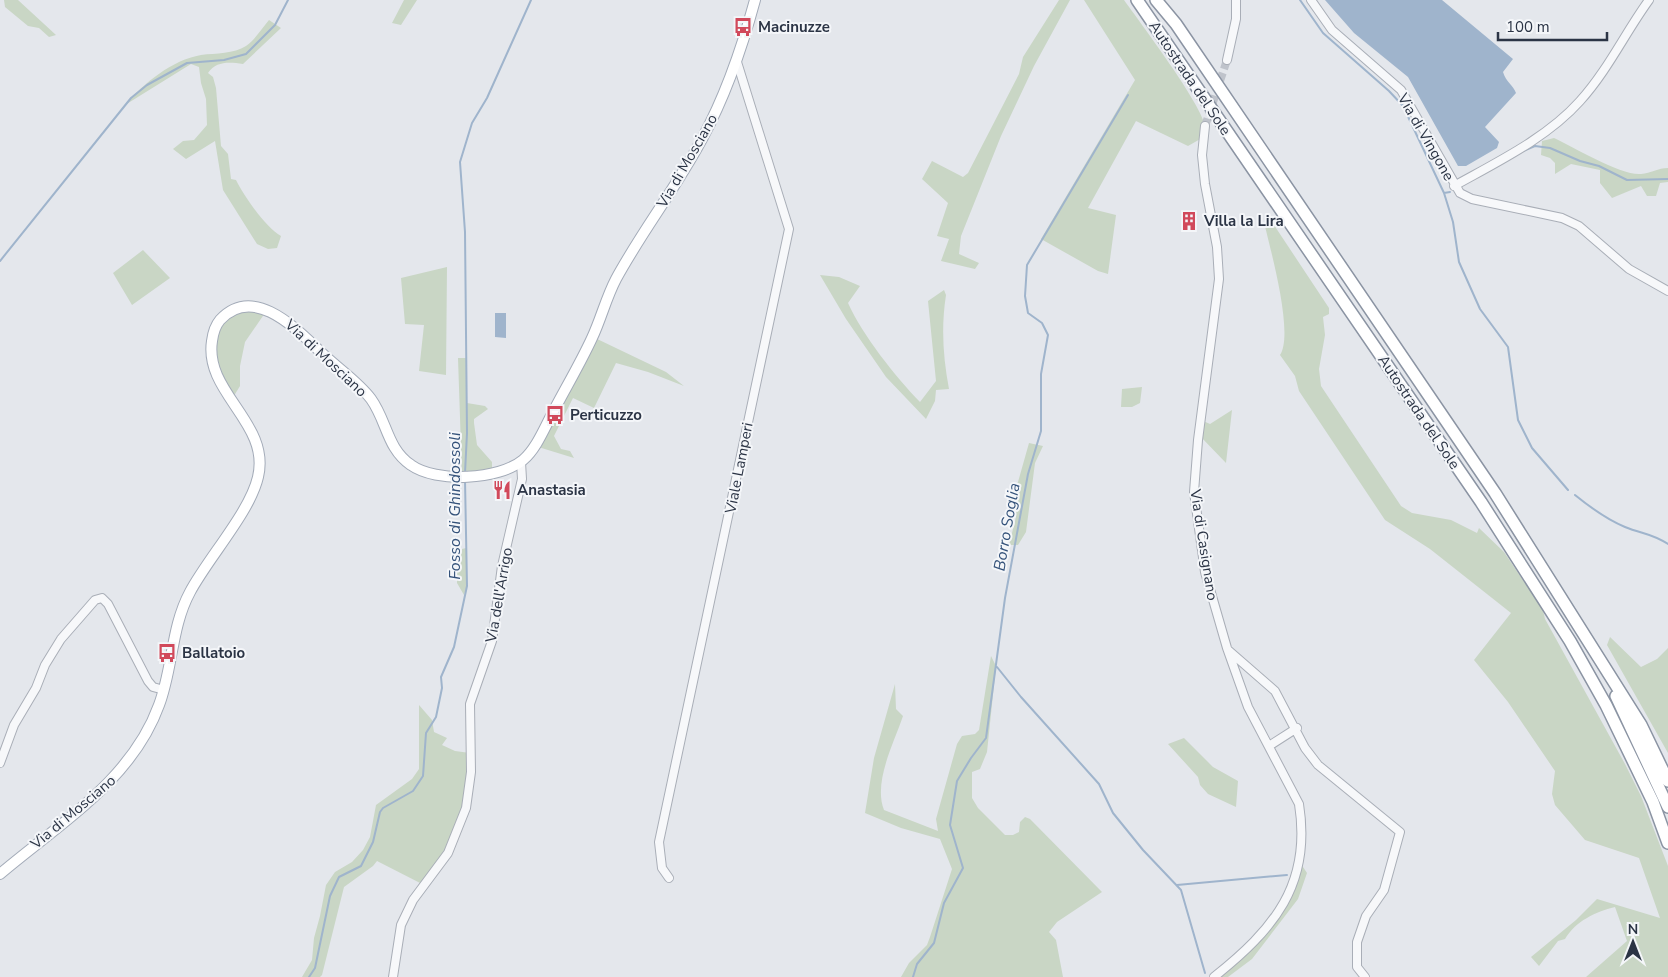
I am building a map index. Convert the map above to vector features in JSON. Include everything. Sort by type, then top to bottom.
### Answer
[{"type":"highway","name":"Autostrada del Sole","points":[[1138,0],[1481,502],[1570,641],[1606,705],[1653,802],[1668,843]]},
{"type":"highway","name":"Autostrada del Sole","points":[[1156,0],[1176,24],[1490,485],[1641,725],[1668,782]]},
{"type":"highway","name":"Autostrada del Sole","points":[[1582,630],[1668,807]]},
{"type":"main road","name":"Via di Mosciano","points":[[0,874],[108,784],[127,764],[150,727],[164,690],[176,627],[183,608],[202,571],[253,493],[260,464],[255,439],[249,425],[217,378],[212,365],[212,337],[216,326],[223,316],[241,308],[264,308],[287,321],[372,401],[389,441],[403,460],[423,472],[437,477],[467,476],[500,471],[521,462],[538,440],[590,343],[615,281],[703,138],[737,62],[755,0]]},
{"type":"street","points":[[1227,60],[1236,18],[1236,0]]},
{"type":"street","name":"Via di Vingone","points":[[1311,0],[1332,30],[1401,90],[1454,186],[1460,193],[1472,199],[1562,218],[1579,226],[1629,269],[1668,291]]},
{"type":"street","points":[[1454,186],[1548,130],[1579,102],[1606,69],[1648,0]]},
{"type":"street","name":"Viale Lamperi","points":[[669,878],[662,868],[660,842],[790,230],[737,62]]},
{"type":"street","name":"Via di Casignano","points":[[1205,126],[1202,155],[1205,184],[1217,247],[1218,279],[1198,440],[1194,492],[1205,572],[1227,648],[1248,707],[1299,804],[1301,817],[1298,865],[1295,879],[1278,915],[1254,944],[1214,977]]},
{"type":"street","name":"Via dell'Arrigo","points":[[393,977],[401,925],[413,900],[448,853],[466,808],[471,772],[470,704],[492,641],[502,566],[522,479],[521,462]]},
{"type":"street","points":[[0,763],[14,725],[36,688],[45,664],[61,639],[95,600],[102,598],[108,604],[148,681],[153,686],[164,690]]},
{"type":"street","points":[[1227,648],[1275,691],[1297,728],[1305,748],[1318,765],[1400,832],[1384,890],[1366,916],[1356,942],[1357,967],[1366,977]]},
{"type":"street","points":[[1270,746],[1297,728]]},
{"type":"green space","points":[[4,0],[18,0],[56,35],[49,37],[39,28],[28,26],[5,7]]},
{"type":"green space","points":[[404,0],[417,0],[401,25],[392,23]]},
{"type":"green space","points":[[1059,0],[1070,0],[1034,66],[1001,136],[961,236],[959,254],[979,263],[975,269],[941,261],[949,239],[937,236],[948,203],[922,179],[932,161],[963,177],[968,173],[1019,74],[1023,57]]},
{"type":"green space","points":[[1084,0],[1124,0],[1183,84],[1202,117],[1205,127],[1202,138],[1188,146],[1136,121],[1088,208],[1116,215],[1108,274],[1098,271],[1041,239],[1135,80]]},
{"type":"green space","points":[[269,20],[281,28],[243,64],[219,64],[208,73],[213,77],[216,88],[221,146],[228,154],[231,179],[236,180],[262,219],[281,236],[277,248],[268,249],[257,244],[223,190],[215,141],[186,159],[173,149],[183,141],[194,140],[207,125],[206,99],[199,67],[191,64],[125,105],[150,81],[169,67],[201,55],[241,49],[255,37]]},
{"type":"green space","points":[[1554,138],[1610,166],[1633,173],[1641,174],[1668,168],[1668,182],[1660,183],[1656,196],[1647,196],[1641,186],[1612,198],[1600,183],[1600,170],[1571,164],[1555,174],[1555,163],[1550,158],[1541,155],[1542,141]]},
{"type":"green space","points":[[1272,222],[1329,308],[1329,314],[1323,317],[1325,335],[1319,369],[1321,386],[1401,506],[1412,513],[1451,520],[1477,533],[1479,528],[1504,552],[1543,610],[1545,619],[1625,764],[1641,796],[1668,866],[1668,977],[1586,977],[1627,941],[1615,907],[1580,922],[1565,939],[1558,941],[1539,966],[1531,957],[1576,920],[1597,899],[1660,918],[1639,858],[1585,840],[1555,805],[1552,794],[1555,771],[1508,702],[1474,660],[1511,613],[1430,549],[1385,520],[1299,391],[1295,376],[1280,355],[1284,344],[1283,312],[1265,226]]},
{"type":"green space","points":[[143,250],[170,278],[132,305],[113,273]]},
{"type":"green space","points":[[447,267],[446,375],[419,371],[424,325],[405,324],[401,278]]},
{"type":"green space","points":[[820,275],[839,277],[860,286],[848,303],[854,316],[880,355],[920,402],[936,381],[928,301],[944,290],[946,295],[943,342],[949,389],[936,390],[935,401],[926,419],[886,377],[846,319]]},
{"type":"green space","points":[[267,310],[245,342],[240,366],[240,386],[232,399],[211,352],[219,327],[227,315]]},
{"type":"green space","points":[[593,337],[666,372],[684,386],[648,372],[616,363],[594,408],[573,398],[554,436],[561,449],[570,451],[574,458],[535,446]]},
{"type":"green space","points":[[458,358],[466,358],[467,403],[485,406],[488,409],[474,419],[474,423],[477,445],[492,462],[492,472],[462,477]]},
{"type":"green space","points":[[1142,387],[1140,403],[1132,407],[1121,407],[1122,389]]},
{"type":"green space","points":[[1232,410],[1226,463],[1199,435],[1201,420],[1210,424]]},
{"type":"green space","points":[[1029,443],[1043,446],[1035,463],[1026,532],[1018,545],[1009,545],[1016,517],[1016,505],[1010,500],[1018,482]]},
{"type":"green space","points":[[466,548],[467,586],[464,595],[457,583],[457,563],[462,549]]},
{"type":"green space","points":[[1610,637],[1641,667],[1657,659],[1668,648],[1668,753],[1607,645]]},
{"type":"green space","points":[[991,656],[996,666],[987,752],[980,769],[972,772],[972,798],[978,808],[1005,835],[1013,835],[1019,832],[1020,822],[1025,817],[1030,819],[1102,892],[1057,922],[1049,932],[1056,940],[1063,977],[901,977],[909,963],[927,945],[952,869],[940,839],[901,828],[865,813],[874,758],[895,684],[896,709],[903,716],[883,775],[881,799],[884,810],[938,831],[936,819],[957,744],[962,736],[975,734],[979,730]]},
{"type":"green space","points":[[419,705],[432,720],[434,732],[447,738],[442,745],[455,751],[470,753],[466,808],[448,853],[424,885],[377,861],[344,887],[322,975],[320,977],[302,977],[312,960],[314,938],[326,885],[335,872],[352,862],[363,850],[370,837],[376,805],[412,779],[419,769]]},
{"type":"green space","points":[[1184,738],[1213,767],[1238,781],[1236,807],[1208,794],[1200,785],[1198,777],[1168,744]]},
{"type":"green space","points":[[1299,861],[1307,873],[1298,899],[1252,959],[1228,977],[1214,977],[1277,915]]},
{"type":"water","points":[[1325,0],[1442,0],[1513,59],[1503,72],[1516,93],[1485,127],[1499,142],[1497,148],[1466,166],[1458,166],[1408,77],[1354,33]]},
{"type":"water","points":[[495,313],[506,313],[506,338],[495,337]]},
{"type":"waterway","points":[[0,261],[131,98],[147,85],[187,63],[224,60],[246,54],[275,25],[288,0]]},
{"type":"waterway","name":"Fosso di Ghindossoli","points":[[465,473],[467,433],[465,232],[460,162],[472,123],[487,98],[531,0]]},
{"type":"waterway","points":[[1300,0],[1323,33],[1389,91],[1403,106],[1444,193],[1453,222],[1459,262],[1480,309],[1508,347],[1518,420],[1532,448],[1568,490]]},
{"type":"waterway","name":"Borro Soglia","points":[[913,977],[917,964],[934,943],[944,903],[963,868],[950,825],[957,781],[986,738],[1005,598],[1028,474],[1041,431],[1041,374],[1048,335],[1042,323],[1028,313],[1025,296],[1027,265],[1128,95]]},
{"type":"waterway","points":[[1523,151],[1535,146],[1550,148],[1580,161],[1599,166],[1627,180],[1668,179]]},
{"type":"waterway","points":[[1444,193],[1450,192]]},
{"type":"waterway","name":"Fosso di Ghindossoli","points":[[309,977],[315,968],[330,896],[339,877],[361,866],[373,842],[380,812],[383,808],[413,791],[423,776],[426,733],[436,717],[442,688],[441,677],[454,647],[467,586],[465,480]]},
{"type":"waterway","points":[[1575,495],[1611,520],[1668,544]]},
{"type":"waterway","points":[[997,667],[1021,697],[1099,784],[1113,813],[1143,850],[1181,890],[1205,973]]},
{"type":"waterway","points":[[1177,885],[1287,875]]},
{"type":"tunnel","points":[[1205,126],[1227,60]]},
{"type":"place","name":"Macinuzze","points":[[743,27]]},
{"type":"place","name":"Villa la Lira","points":[[1189,221]]},
{"type":"place","name":"Perticuzzo","points":[[555,415]]},
{"type":"place","name":"Anastasia","points":[[502,490]]},
{"type":"place","name":"Ballatoio","points":[[167,653]]}]
